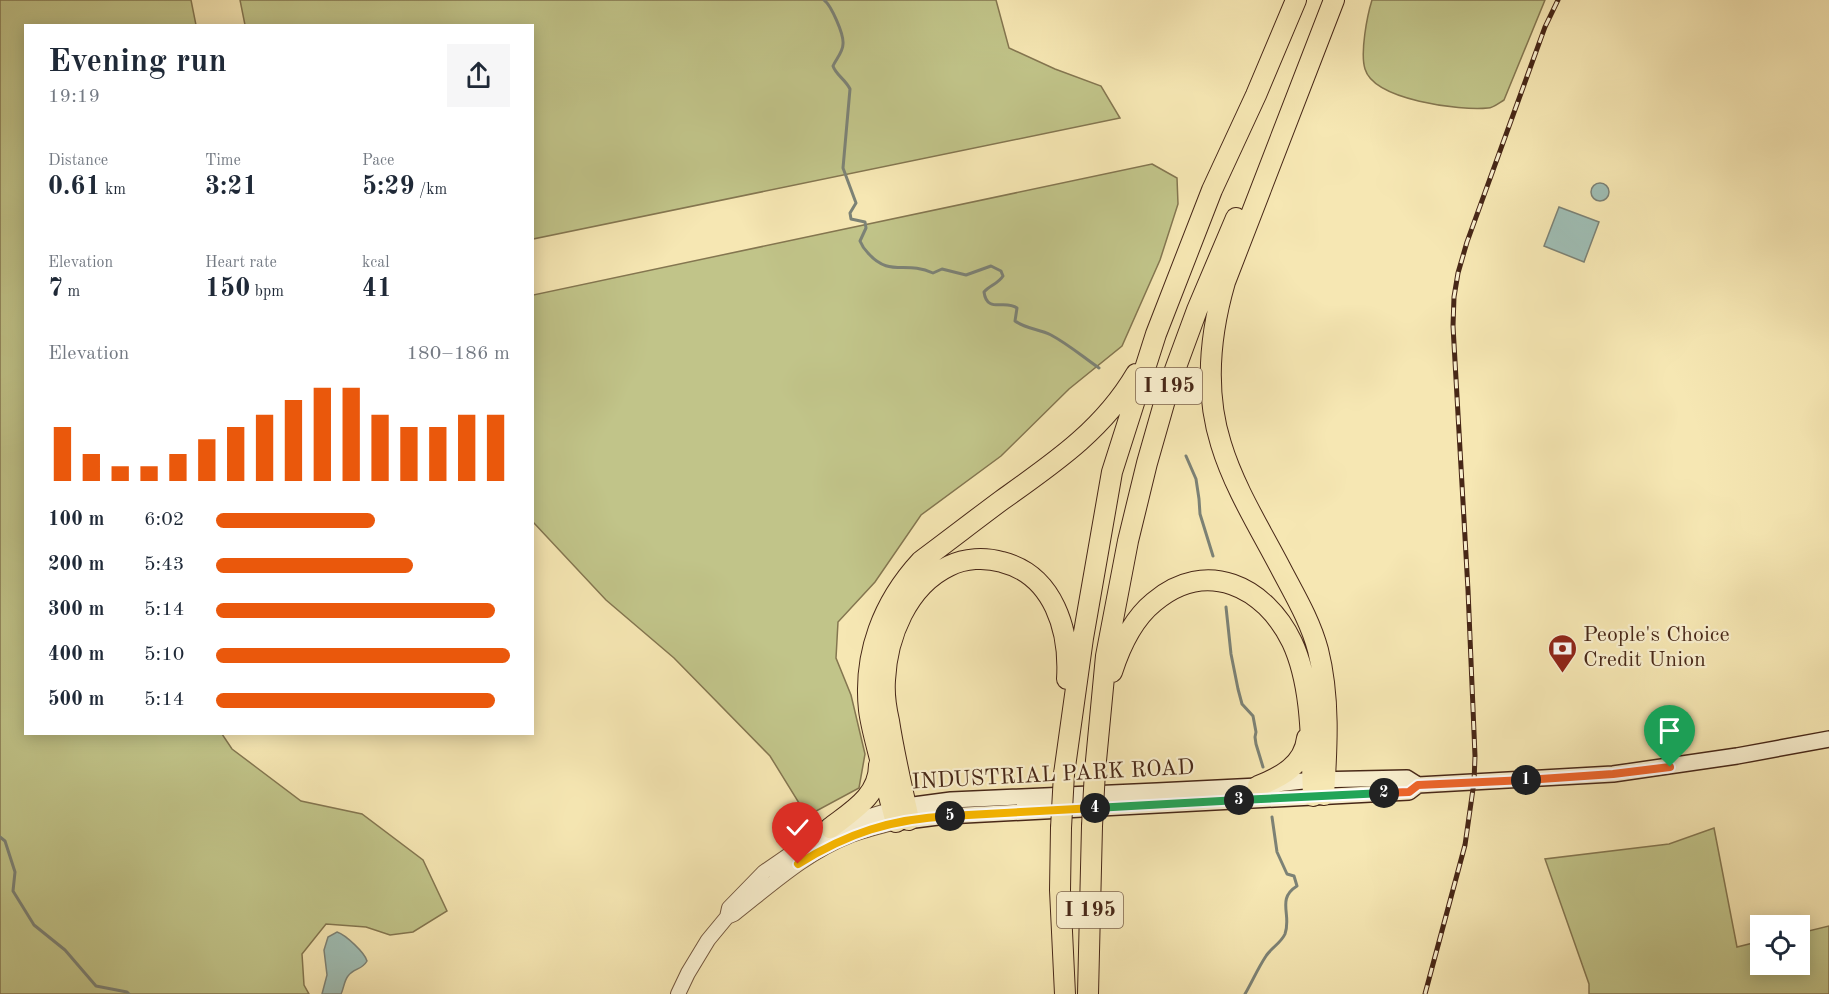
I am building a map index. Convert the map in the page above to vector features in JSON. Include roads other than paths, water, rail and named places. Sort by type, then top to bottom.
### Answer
[{"type":"highway","name":"I 195","points":[[1065,994],[1060,890],[1064,774],[1083,638],[1112,472],[1156,334],[1212,190],[1256,95],[1296,0]]},
{"type":"highway","name":"I 195","points":[[1088,994],[1092,826],[1106,656],[1128,541],[1147,463],[1169,386],[1197,310],[1242,204],[1300,87],[1334,0]]},
{"type":"highway","points":[[1300,87],[1223,290],[1213,331],[1210,381],[1216,424],[1230,468],[1301,607],[1318,651],[1327,726],[1327,760],[1319,788]]},
{"type":"highway","points":[[901,814],[878,750],[869,711],[869,667],[882,618],[900,586],[921,561],[1063,457],[1088,435],[1124,393],[1156,334]]},
{"type":"highway","points":[[901,814],[885,700],[885,681],[890,648],[904,611],[921,586],[939,572],[961,562],[978,559],[1012,565],[1043,586],[1060,615],[1068,671],[1064,774]]},
{"type":"highway","points":[[1101,706],[1117,657],[1142,614],[1155,601],[1167,592],[1184,585],[1208,580],[1244,588],[1266,605],[1279,620],[1292,642],[1301,667],[1319,788]]},
{"type":"highway","points":[[1258,786],[1294,767],[1305,748],[1309,720]]},
{"type":"highway","points":[[830,828],[864,801],[875,786],[879,769],[878,750]]},
{"type":"main road","name":"INDUSTRIAL PARK ROAD","points":[[901,814],[951,800],[1258,786],[1409,792],[1418,785],[1613,774],[1727,758],[1829,740]]},
{"type":"main road","name":"INDUSTRIAL PARK ROAD","points":[[901,814],[946,816],[1319,788]]},
{"type":"street","name":"INDUSTRIAL PARK ROAD","points":[[678,994],[688,973],[708,940],[726,917],[729,908],[764,872],[830,828],[901,814]]},
{"type":"street","name":"INDUSTRIAL PARK ROAD","points":[[726,917],[734,914],[819,850],[901,814]]},
{"type":"water","points":[[1600,183],[1606,186],[1609,192],[1606,198],[1600,201],[1594,198],[1591,192],[1594,186]]},
{"type":"water","points":[[1559,207],[1599,222],[1584,262],[1544,246]]},
{"type":"water","points":[[337,932],[355,945],[367,961],[348,976],[341,994],[322,994],[327,975],[324,950],[328,937]]},
{"type":"waterway","points":[[824,0],[833,13],[843,39],[842,50],[833,66],[850,89],[843,168],[856,203],[850,213],[851,219],[865,222],[866,228],[860,241],[864,249],[876,261],[891,267],[923,269],[933,273],[942,269],[966,275],[991,266],[1001,271],[1003,276],[1001,279],[984,292],[989,303],[1017,308],[1015,321],[1051,335],[1099,368]]},
{"type":"waterway","points":[[1186,456],[1196,479],[1200,514],[1213,556]]},
{"type":"waterway","points":[[1226,607],[1231,654],[1238,689],[1242,704],[1253,716],[1256,744],[1263,767]]},
{"type":"waterway","points":[[1245,994],[1260,965],[1285,934],[1287,896],[1297,886],[1294,876],[1287,874],[1277,852],[1272,817]]},
{"type":"waterway","points":[[0,837],[5,841],[15,872],[13,891],[34,925],[65,950],[96,986],[129,994]]},
{"type":"railway","points":[[1425,994],[1465,845],[1474,782],[1475,756],[1468,590],[1453,326],[1454,297],[1467,242],[1545,27],[1558,0]]},
{"type":"place","name":"People's Choice Credit Union","points":[[1562,674]]}]
